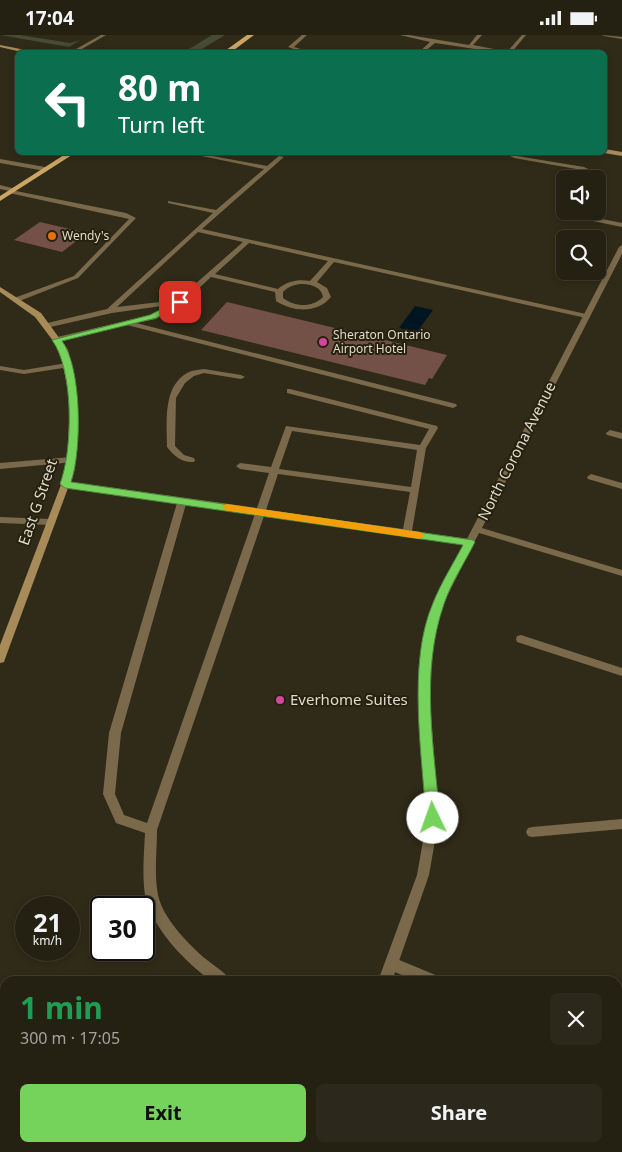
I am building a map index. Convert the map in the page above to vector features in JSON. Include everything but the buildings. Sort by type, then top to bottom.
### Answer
[{"type":"main road","points":[[228,50],[251,35]]},
{"type":"main road","points":[[0,199],[68,155]]},
{"type":"street","points":[[76,50],[104,35]]},
{"type":"street","points":[[301,50],[290,47],[305,35]]},
{"type":"street","points":[[402,35],[495,50]]},
{"type":"street","points":[[470,46],[480,35]]},
{"type":"street","points":[[510,50],[524,35]]},
{"type":"street","points":[[604,35],[622,38]]},
{"type":"street","points":[[424,50],[434,41]]},
{"type":"street","points":[[1,47],[18,50]]},
{"type":"street","points":[[607,151],[622,154]]},
{"type":"street","points":[[200,155],[268,168]]},
{"type":"street","points":[[512,155],[587,170]]},
{"type":"street","points":[[110,310],[197,230],[281,157]]},
{"type":"street","points":[[0,161],[45,169]]},
{"type":"street","points":[[0,187],[133,218],[76,277],[17,300]]},
{"type":"street","points":[[170,202],[218,212]]},
{"type":"street","points":[[595,220],[622,225]]},
{"type":"street","points":[[197,230],[586,316]]},
{"type":"street","points":[[56,340],[153,317],[180,302],[248,241]]},
{"type":"street","name":"North Corona Avenue","points":[[387,976],[423,875],[433,818],[424,692],[428,645],[438,604],[622,247]]},
{"type":"street","points":[[312,283],[333,260]]},
{"type":"street","points":[[210,275],[279,291]]},
{"type":"street","points":[[296,283],[312,283],[319,285],[327,293],[324,301],[312,307],[296,307],[283,303],[279,299],[279,291],[282,287],[296,283]]},
{"type":"street","name":"East G Street","points":[[0,289],[38,315],[64,350],[74,401],[70,469],[0,659]]},
{"type":"street","points":[[46,326],[146,303],[180,302]]},
{"type":"street","points":[[127,323],[453,406]]},
{"type":"street","points":[[0,368],[24,372],[67,365]]},
{"type":"street","points":[[191,460],[181,457],[171,447],[172,398],[191,374],[204,371],[241,377]]},
{"type":"street","points":[[290,391],[434,428],[422,448],[408,534]]},
{"type":"street","points":[[214,976],[190,954],[169,930],[152,897],[151,831],[289,428],[422,448]]},
{"type":"street","points":[[610,433],[622,436]]},
{"type":"street","points":[[0,466],[71,460]]},
{"type":"street","points":[[240,466],[415,489]]},
{"type":"street","points":[[591,477],[622,486]]},
{"type":"street","points":[[65,484],[469,542]]},
{"type":"street","points":[[151,831],[120,819],[109,794],[113,751],[115,733],[182,501]]},
{"type":"street","points":[[0,520],[51,522]]},
{"type":"street","points":[[476,529],[622,573]]},
{"type":"street","points":[[522,639],[622,672]]},
{"type":"street","points":[[532,832],[622,824]]},
{"type":"street","points":[[392,964],[420,976]]},
{"type":"green space","points":[[0,35],[20,35],[70,43],[80,40],[69,47]]},
{"type":"green space","points":[[212,35],[225,35],[200,50],[187,50]]},
{"type":"water","points":[[415,306],[433,310],[417,332],[399,328]]},
{"type":"slow traffic","points":[[227,508],[420,535]]},
{"type":"place","name":"Wendy's","points":[[52,236]]},
{"type":"place","name":"Sheraton Ontario Airport Hotel","points":[[323,342]]},
{"type":"place","name":"Everhome Suites","points":[[280,700]]},
{"type":"route","points":[[180,302],[167,311],[153,317],[56,340],[64,350],[74,401],[70,469],[65,484],[469,542],[438,604],[428,645],[424,692],[431,766],[433,818]]}]
